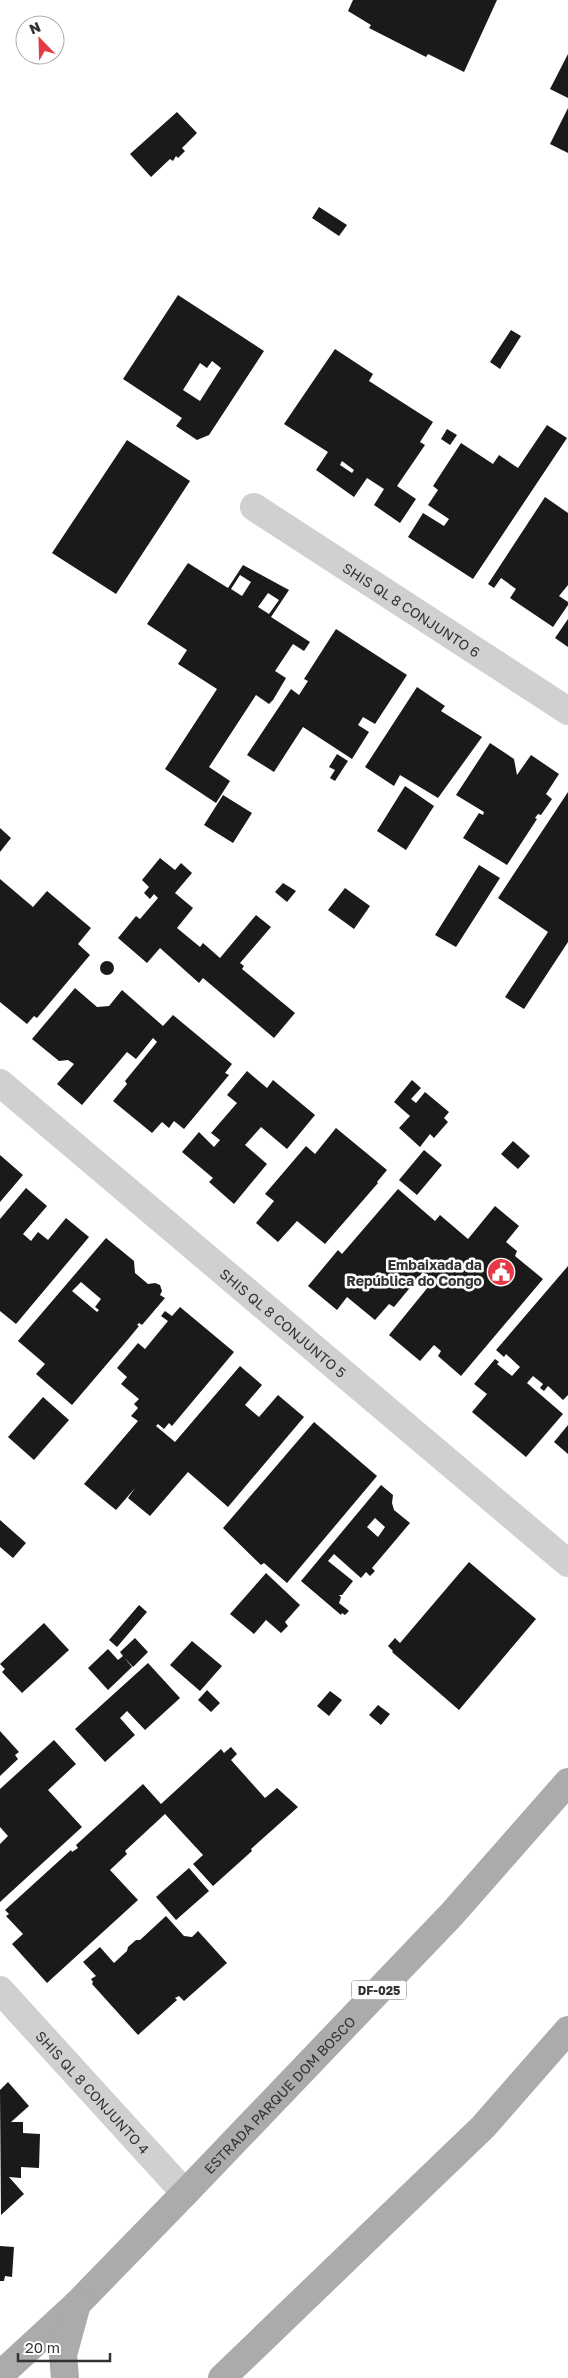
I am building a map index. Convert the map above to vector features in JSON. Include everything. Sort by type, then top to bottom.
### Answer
[{"type":"main road","name":"ESTRADA PARQUE DOM BOSCO","points":[[0,2375],[76,2304],[185,2193],[452,1914],[568,1782]]},
{"type":"main road","points":[[222,2378],[483,2127],[568,2030]]},
{"type":"main road","points":[[65,2378],[63,2355],[76,2304]]},
{"type":"street","name":"SHIS QL 8 CONJUNTO 6","points":[[254,507],[568,711]]},
{"type":"street","name":"SHIS QL 8 CONJUNTO 5","points":[[0,1083],[568,1562]]},
{"type":"street","name":"SHIS QL 8 CONJUNTO 4","points":[[0,1990],[185,2193]]},
{"type":"building","points":[[353,0],[497,0],[464,72],[428,54],[426,57],[369,28],[371,25],[348,11]]},
{"type":"building","points":[[568,54],[568,98],[550,89]]},
{"type":"building","points":[[568,108],[568,153],[550,144]]},
{"type":"building","points":[[177,112],[197,133],[182,148],[185,151],[178,158],[176,156],[173,161],[170,159],[151,177],[130,154]]},
{"type":"building","points":[[319,207],[347,225],[339,236],[312,218]]},
{"type":"building","points":[[178,295],[264,351],[209,435],[197,440],[176,426],[182,418],[123,379]],"holes":[[[212,361],[221,368],[200,401],[183,390],[200,363],[207,368]]]},
{"type":"building","points":[[511,330],[521,336],[500,369],[490,362]]},
{"type":"building","points":[[335,349],[373,374],[369,381],[433,422],[420,442],[425,445],[397,486],[416,499],[400,523],[374,505],[384,489],[367,478],[354,497],[316,470],[328,452],[284,424]],"holes":[[[342,461],[354,470],[352,473],[340,465]]]},
{"type":"building","points":[[547,425],[567,438],[473,579],[408,537],[423,513],[444,526],[449,519],[428,505],[438,490],[433,486],[461,443],[493,464],[499,455],[518,468]]},
{"type":"building","points":[[447,429],[457,435],[450,445],[441,439]]},
{"type":"building","points":[[127,440],[190,481],[116,594],[52,553]]},
{"type":"building","points":[[545,497],[568,513],[568,585],[559,596],[568,602],[568,605],[553,627],[510,598],[516,589],[501,578],[494,588],[488,584]]},
{"type":"building","points":[[188,563],[228,588],[243,565],[289,590],[271,617],[310,642],[304,651],[293,644],[275,671],[286,678],[273,700],[269,704],[256,695],[209,767],[230,781],[216,803],[165,769],[217,689],[178,664],[187,650],[147,624]],"holes":[[[240,575],[251,582],[242,596],[231,589]],[[268,593],[279,600],[269,614],[258,607]]]},
{"type":"building","points":[[568,619],[568,647],[555,638]]},
{"type":"building","points":[[336,629],[407,675],[375,724],[363,717],[358,725],[369,732],[352,759],[303,727],[274,772],[247,755],[291,689],[299,695],[308,681],[304,679]]},
{"type":"building","points":[[417,687],[445,706],[441,711],[482,737],[438,798],[400,775],[394,786],[365,767]]},
{"type":"building","points":[[490,743],[514,759],[517,775],[531,755],[559,774],[546,794],[552,799],[541,815],[538,814],[535,818],[537,819],[507,865],[463,838],[479,813],[483,815],[484,812],[456,795]]},
{"type":"building","points":[[337,754],[348,761],[335,781],[330,778],[335,770],[329,767]]},
{"type":"building","points":[[405,786],[434,806],[406,850],[377,831]]},
{"type":"building","points":[[568,792],[568,942],[524,1009],[505,997],[548,932],[498,898]]},
{"type":"building","points":[[223,795],[252,813],[233,843],[204,825]]},
{"type":"building","points":[[0,828],[11,838],[0,852]]},
{"type":"building","points":[[160,858],[175,870],[181,863],[192,873],[175,893],[193,908],[177,928],[200,947],[203,943],[220,958],[256,915],[271,927],[240,963],[244,966],[242,969],[295,1013],[274,1038],[203,978],[199,983],[160,948],[147,963],[118,938],[136,916],[140,919],[158,898],[154,894],[150,899],[144,893],[149,887],[142,880]]},
{"type":"building","points":[[479,865],[500,878],[456,947],[435,935]]},
{"type":"building","points":[[0,879],[33,907],[47,891],[91,928],[78,944],[90,955],[37,1018],[34,1016],[27,1024],[0,1002]]},
{"type":"building","points":[[283,883],[296,891],[287,902],[275,892]]},
{"type":"building","points":[[345,888],[370,906],[354,929],[328,910]]},
{"type":"building","points":[[104,961],[110,961],[114,968],[110,975],[104,975],[100,971],[100,965]]},
{"type":"building","points":[[75,988],[97,1007],[109,1006],[122,990],[163,1026],[173,1015],[232,1064],[225,1073],[229,1075],[184,1129],[174,1121],[169,1128],[162,1122],[152,1133],[113,1101],[127,1084],[125,1081],[157,1042],[153,1038],[136,1059],[127,1052],[82,1105],[57,1084],[74,1064],[68,1060],[59,1061],[32,1039]]},
{"type":"building","points":[[247,1071],[267,1088],[273,1080],[315,1115],[287,1149],[261,1127],[245,1145],[267,1164],[234,1204],[209,1182],[213,1178],[182,1152],[199,1132],[214,1147],[220,1140],[211,1133],[237,1103],[227,1095]]},
{"type":"building","points":[[412,1080],[421,1088],[411,1099],[416,1103],[425,1092],[449,1112],[444,1118],[448,1122],[434,1138],[430,1134],[420,1147],[399,1128],[410,1116],[394,1102]]},
{"type":"building","points":[[336,1128],[387,1170],[325,1244],[297,1221],[278,1242],[256,1223],[274,1201],[265,1194],[306,1146],[315,1154]]},
{"type":"building","points":[[513,1141],[530,1156],[518,1169],[501,1154]]},
{"type":"building","points":[[424,1150],[442,1165],[417,1195],[399,1180]]},
{"type":"building","points":[[0,1155],[23,1175],[0,1202]]},
{"type":"building","points":[[26,1188],[47,1206],[23,1234],[31,1241],[38,1232],[48,1240],[66,1218],[89,1237],[16,1324],[0,1311],[0,1219]]},
{"type":"building","points":[[398,1189],[435,1221],[440,1215],[468,1239],[495,1206],[519,1226],[506,1242],[517,1251],[515,1256],[543,1279],[461,1376],[438,1356],[441,1351],[434,1345],[420,1361],[389,1335],[433,1281],[423,1272],[394,1307],[389,1304],[375,1320],[347,1297],[337,1310],[308,1286],[338,1250],[342,1254]]},
{"type":"building","points":[[106,1238],[134,1261],[135,1273],[148,1284],[155,1283],[160,1285],[162,1291],[160,1295],[165,1298],[142,1325],[139,1323],[137,1325],[139,1326],[72,1405],[36,1374],[45,1364],[18,1341]],"holes":[[[81,1282],[101,1299],[95,1307],[99,1310],[97,1312],[72,1291]]]},
{"type":"building","points":[[568,1266],[568,1395],[563,1400],[548,1386],[544,1391],[540,1388],[543,1384],[533,1376],[527,1383],[563,1414],[526,1457],[472,1412],[487,1394],[474,1384],[495,1359],[499,1362],[497,1364],[512,1376],[520,1367],[506,1354],[504,1357],[496,1350]]},
{"type":"building","points":[[180,1307],[234,1352],[172,1426],[169,1423],[164,1429],[158,1424],[156,1426],[175,1442],[240,1366],[262,1385],[245,1405],[259,1417],[278,1395],[304,1417],[228,1507],[188,1472],[150,1516],[128,1498],[135,1488],[116,1510],[84,1484],[138,1421],[131,1416],[138,1408],[134,1404],[139,1399],[121,1384],[127,1377],[117,1368],[138,1343],[145,1349],[168,1321],[161,1316],[165,1311],[172,1316]]},
{"type":"building","points":[[43,1397],[69,1420],[34,1460],[8,1437]]},
{"type":"building","points":[[314,1422],[377,1476],[287,1583],[264,1563],[261,1565],[223,1528]]},
{"type":"building","points":[[568,1425],[568,1454],[554,1442]]},
{"type":"building","points":[[381,1485],[393,1495],[392,1503],[394,1510],[410,1523],[372,1568],[375,1571],[370,1576],[366,1572],[361,1578],[334,1554],[328,1561],[353,1581],[342,1595],[339,1595],[341,1597],[339,1603],[349,1611],[345,1615],[342,1613],[341,1615],[301,1581]],"holes":[[[375,1518],[385,1527],[378,1537],[367,1527]]]},
{"type":"building","points":[[0,1520],[26,1543],[13,1558],[0,1547]]},
{"type":"building","points":[[469,1562],[536,1619],[459,1710],[392,1652],[388,1646],[395,1638],[400,1643]]},
{"type":"building","points":[[266,1573],[300,1605],[285,1622],[288,1626],[281,1633],[266,1620],[254,1634],[230,1614]]},
{"type":"building","points":[[139,1605],[147,1612],[117,1647],[109,1640]]},
{"type":"building","points":[[44,1623],[69,1650],[22,1693],[2,1672],[5,1669],[0,1664]]},
{"type":"building","points":[[135,1638],[148,1652],[133,1667],[124,1657],[132,1667],[108,1690],[88,1668],[108,1649],[118,1660],[123,1656],[120,1652]]},
{"type":"building","points":[[192,1641],[222,1666],[200,1691],[170,1665]]},
{"type":"building","points":[[148,1663],[180,1698],[145,1730],[127,1711],[120,1718],[135,1735],[105,1762],[75,1729]]},
{"type":"building","points":[[207,1690],[220,1703],[211,1712],[198,1700]]},
{"type":"building","points":[[330,1691],[342,1700],[329,1716],[317,1706]]},
{"type":"building","points":[[378,1705],[390,1714],[381,1725],[369,1715]]},
{"type":"building","points":[[0,1731],[19,1752],[15,1755],[18,1759],[0,1776]]},
{"type":"building","points":[[54,1740],[76,1764],[48,1790],[82,1827],[0,1902],[0,1844],[8,1836],[0,1827],[0,1789]]},
{"type":"building","points":[[231,1747],[237,1754],[231,1760],[265,1798],[277,1788],[298,1807],[213,1886],[193,1864],[203,1855],[165,1814],[125,1851],[127,1854],[110,1870],[138,1900],[47,1983],[12,1944],[23,1934],[6,1916],[9,1914],[5,1910],[71,1850],[72,1852],[78,1848],[76,1845],[143,1784],[161,1804],[221,1749],[224,1753]]},
{"type":"building","points":[[189,1868],[209,1891],[176,1920],[156,1897]]},
{"type":"building","points":[[166,1916],[184,1936],[192,1937],[198,1931],[227,1963],[184,2001],[179,1996],[175,1998],[177,2000],[138,2035],[92,1984],[91,1979],[96,1976],[83,1962],[100,1947],[114,1963],[127,1951],[128,1947],[136,1940],[140,1940]]},
{"type":"building","points":[[8,2082],[29,2106],[11,2122],[23,2122],[23,2133],[40,2134],[39,2168],[21,2167],[21,2178],[9,2177],[24,2194],[1,2215],[0,2090]]},
{"type":"building","points":[[0,2246],[14,2247],[12,2277],[5,2276],[4,2281],[0,2281]]},
{"type":"place","name":"Embaixada da República do Congo","points":[[501,1272]]}]
